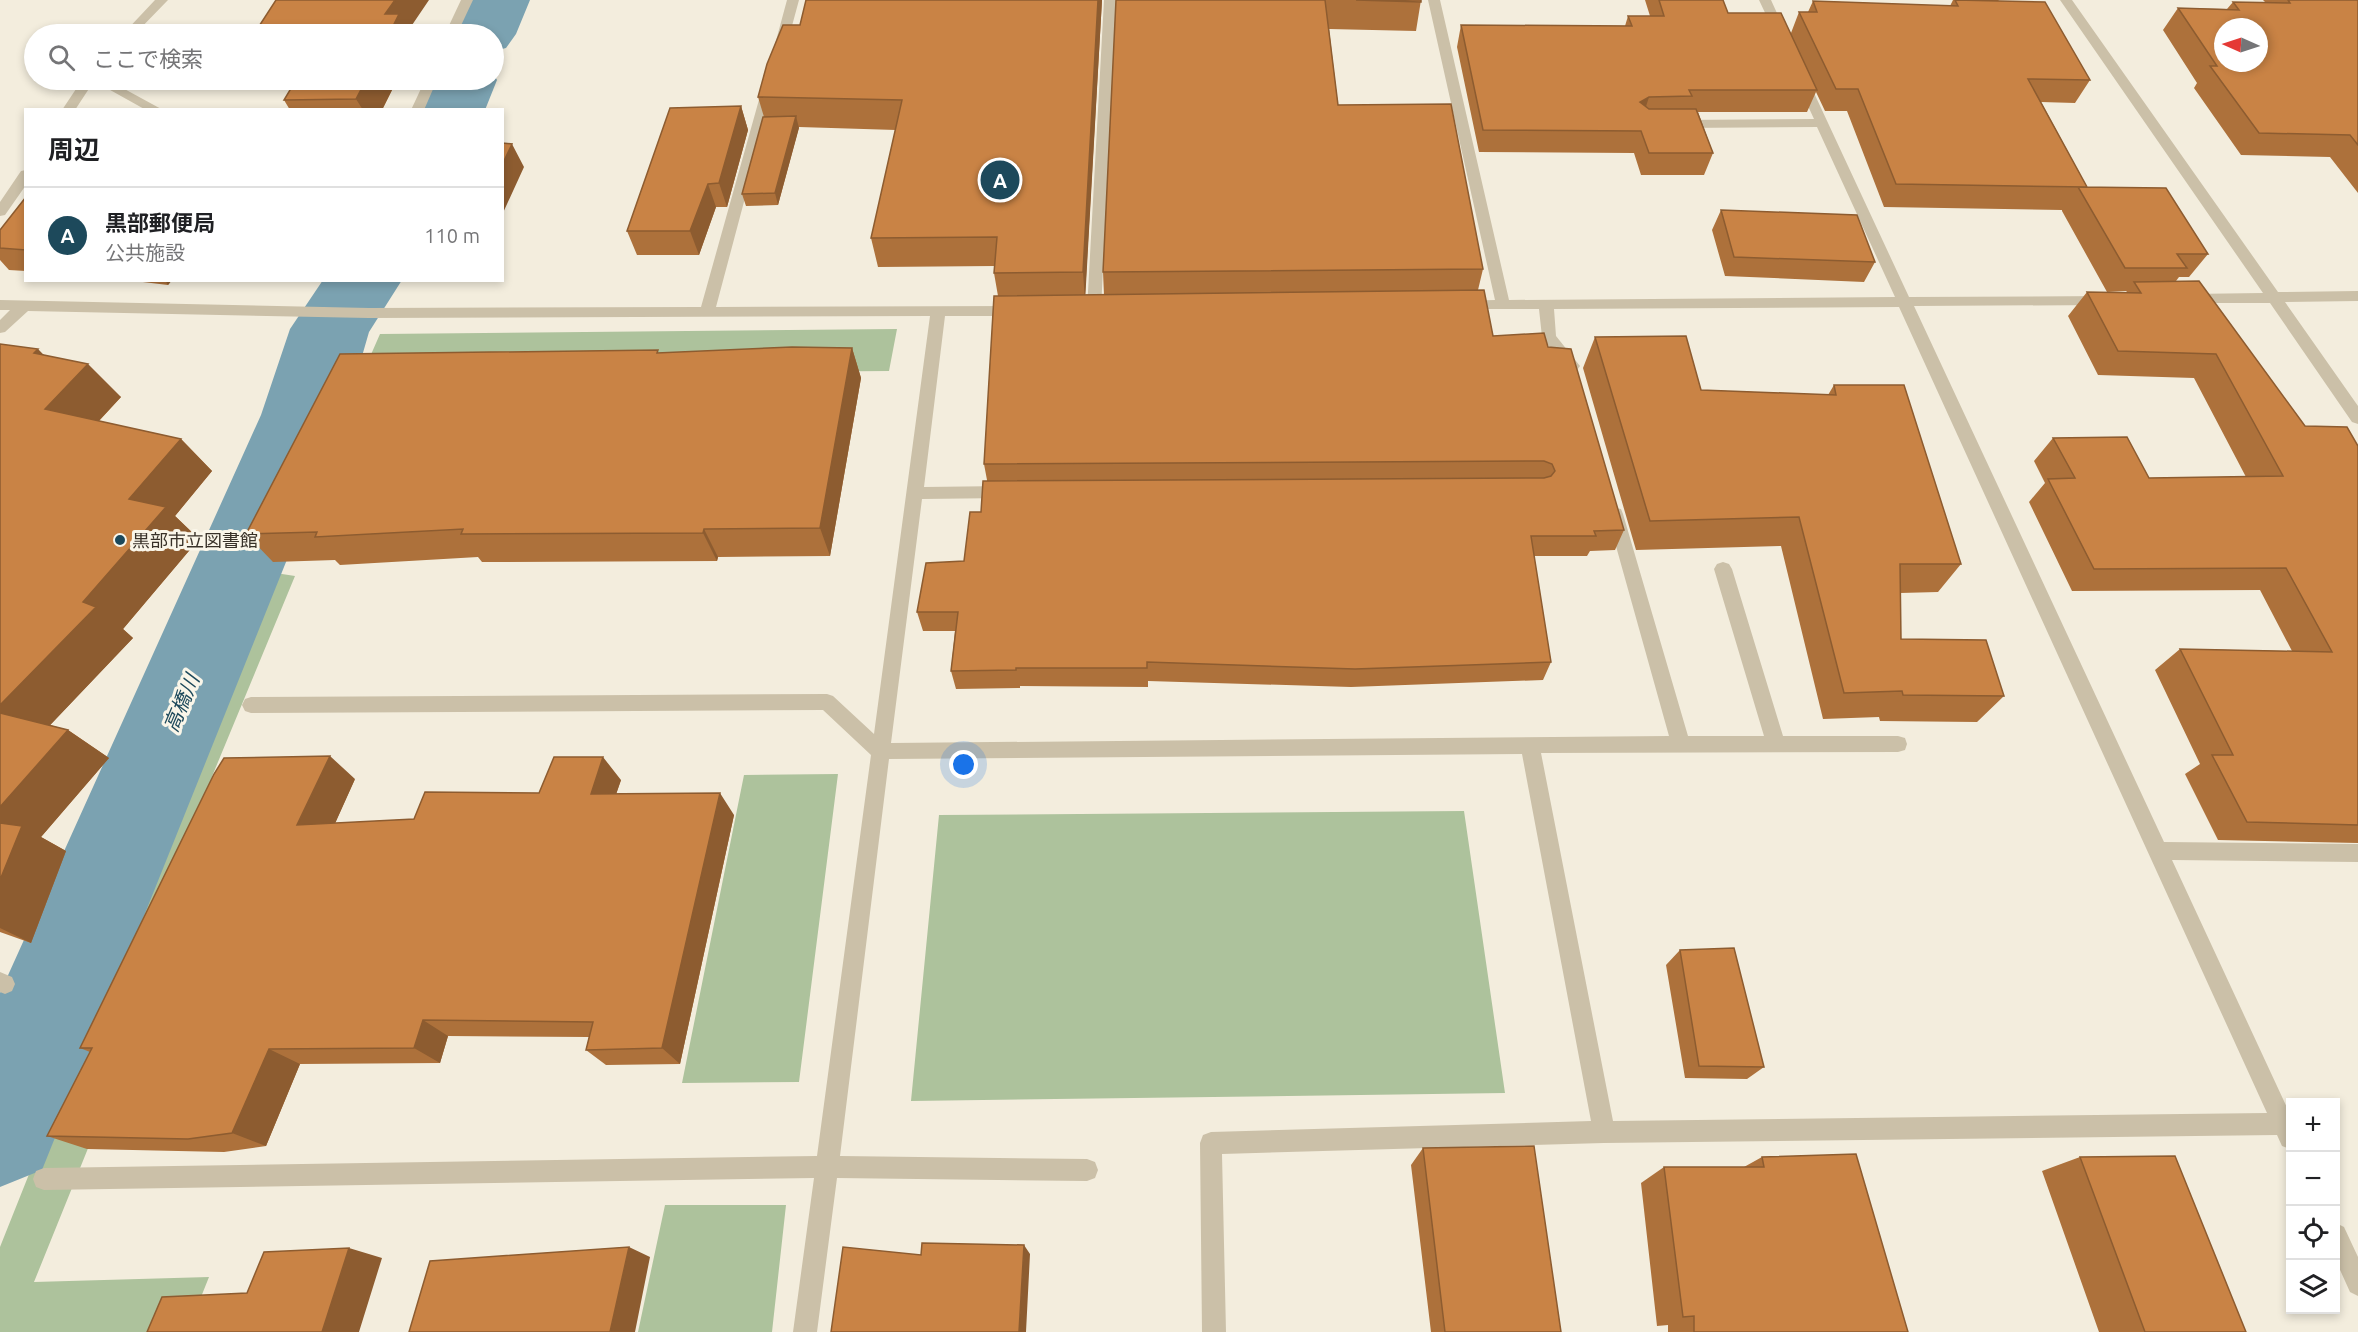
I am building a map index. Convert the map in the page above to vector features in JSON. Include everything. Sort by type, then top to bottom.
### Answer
[{"type":"street","points":[[139,24],[162,0]]},
{"type":"street","points":[[456,24],[467,0]]},
{"type":"street","points":[[778,56],[793,0]]},
{"type":"street","points":[[1094,310],[1110,0]]},
{"type":"street","points":[[1434,0],[1503,304]]},
{"type":"street","points":[[1765,0],[1784,41]]},
{"type":"street","points":[[2066,0],[2358,418]]},
{"type":"street","points":[[1798,72],[2286,1129]]},
{"type":"street","points":[[707,313],[772,78]]},
{"type":"street","points":[[69,108],[81,90]]},
{"type":"street","points":[[118,90],[153,108]]},
{"type":"street","points":[[418,108],[426,90]]},
{"type":"street","points":[[1664,124],[1822,123]]},
{"type":"street","points":[[0,212],[24,177]]},
{"type":"street","points":[[2176,299],[2358,296]]},
{"type":"street","points":[[1444,305],[2117,300]]},
{"type":"street","points":[[1545,304],[1549,337],[1573,368],[1577,380]]},
{"type":"street","points":[[0,305],[369,313],[1034,311]]},
{"type":"street","points":[[0,328],[23,307]]},
{"type":"street","points":[[805,1332],[938,312]]},
{"type":"street","points":[[915,493],[1022,492]]},
{"type":"street","points":[[1609,493],[1681,744]]},
{"type":"street","points":[[1722,569],[1776,744]]},
{"type":"street","points":[[251,705],[827,702],[880,751],[1898,744]]},
{"type":"street","points":[[1530,745],[1604,1132]]},
{"type":"street","points":[[2158,851],[2358,853]]},
{"type":"street","points":[[1214,1332],[1211,1143],[1604,1132],[2286,1131]]},
{"type":"street","points":[[44,1179],[827,1167],[1087,1170]]},
{"type":"street","points":[[2340,1244],[2358,1284]]},
{"type":"green space","points":[[897,329],[889,371],[362,375],[380,334]]},
{"type":"green space","points":[[269,572],[295,576],[213,774],[112,1089],[34,1282],[209,1277],[187,1332],[0,1332],[0,1247]]},
{"type":"green space","points":[[838,774],[799,1082],[682,1083],[744,775]]},
{"type":"green space","points":[[1464,811],[1505,1093],[911,1101],[939,815]]},
{"type":"green space","points":[[665,1205],[786,1205],[772,1332],[638,1332]]},
{"type":"building","points":[[276,0],[395,0],[385,14],[399,14],[394,24],[260,24]]},
{"type":"building","points":[[806,0],[1098,0],[1083,272],[994,273],[997,237],[871,238],[902,100],[758,97],[767,64],[783,25],[800,25]]},
{"type":"building","points":[[1116,0],[1325,0],[1338,105],[1451,104],[1483,269],[1103,272]]},
{"type":"building","points":[[1356,0],[1421,0],[1421,2]]},
{"type":"building","points":[[1659,0],[1723,0],[1728,13],[1781,13],[1817,90],[1689,90],[1692,96],[1649,97],[1640,102],[1649,109],[1696,109],[1713,153],[1649,153],[1641,131],[1483,130],[1461,25],[1632,26],[1628,16],[1664,16]]},
{"type":"building","points":[[1955,0],[2045,2],[2090,80],[2028,79],[2087,187],[1896,184],[1858,89],[1836,89],[1799,12],[1817,12],[1813,1],[1958,6]]},
{"type":"building","points":[[2288,0],[2358,0],[2358,145],[2350,135],[2259,133],[2214,72],[2268,72],[2268,18],[2214,18],[2214,62],[2178,8],[2239,10],[2233,2],[2290,3]]},
{"type":"building","points":[[290,90],[361,90],[356,99],[284,100]]},
{"type":"building","points":[[741,106],[719,183],[708,184],[690,231],[627,231],[670,108]]},
{"type":"building","points":[[796,116],[775,193],[742,194],[763,117]]},
{"type":"building","points":[[504,143],[512,144],[504,161]]},
{"type":"building","points":[[2078,187],[2166,188],[2208,254],[2177,254],[2187,268],[2125,268]]},
{"type":"building","points":[[24,200],[24,250],[0,248],[0,230]]},
{"type":"building","points":[[1721,210],[1857,215],[1875,262],[1734,257]]},
{"type":"building","points":[[2199,281],[2305,426],[2347,427],[2358,446],[2358,825],[2247,822],[2212,755],[2233,755],[2180,649],[2332,652],[2286,568],[2094,569],[2048,479],[2075,478],[2053,438],[2127,437],[2149,478],[2283,476],[2216,354],[2118,351],[2087,292],[2141,293],[2134,282]]},
{"type":"building","points":[[1484,290],[1493,336],[1544,333],[1548,347],[1571,349],[1624,530],[1594,531],[1596,536],[1531,536],[1551,662],[1355,669],[1147,662],[1147,668],[1016,668],[1016,670],[951,671],[958,612],[917,612],[926,563],[964,561],[970,512],[981,512],[983,481],[1544,478],[1551,476],[1555,471],[1552,464],[1544,461],[984,464],[994,296]]},
{"type":"building","points":[[1686,336],[1701,390],[1836,395],[1834,385],[1904,385],[1961,564],[1900,564],[1901,639],[1986,640],[2004,696],[1903,695],[1902,691],[1844,693],[1799,517],[1650,521],[1595,337]]},
{"type":"building","points":[[0,344],[38,349],[34,353],[88,364],[45,409],[181,439],[129,499],[166,507],[83,602],[96,607],[0,705]]},
{"type":"building","points":[[792,347],[852,348],[820,528],[704,529],[703,533],[461,534],[463,529],[315,537],[317,532],[246,534],[340,354],[658,350],[657,353]]},
{"type":"building","points":[[0,713],[68,730],[0,807]]},
{"type":"building","points":[[330,756],[297,825],[414,819],[425,792],[539,793],[554,757],[603,757],[591,794],[720,793],[662,1048],[586,1050],[593,1022],[423,1020],[414,1048],[269,1049],[232,1133],[188,1139],[47,1136],[92,1048],[80,1048],[214,774],[224,758]]},
{"type":"building","points":[[0,823],[22,826],[0,880]]},
{"type":"building","points":[[1734,948],[1764,1067],[1699,1066],[1680,950]]},
{"type":"building","points":[[1534,1146],[1561,1332],[1445,1332],[1423,1148]]},
{"type":"building","points":[[1856,1154],[1908,1332],[1694,1332],[1694,1316],[1683,1317],[1664,1167],[1764,1167],[1762,1157]]},
{"type":"building","points":[[2175,1156],[2246,1332],[2145,1332],[2080,1157]]},
{"type":"building","points":[[922,1243],[1024,1245],[1019,1332],[831,1332],[843,1247],[921,1255]]},
{"type":"building","points":[[629,1247],[610,1332],[409,1332],[430,1261]]},
{"type":"building","points":[[349,1248],[322,1332],[147,1332],[162,1297],[247,1293],[264,1252]]},
{"type":"waterway","name":"高橋川","points":[[487,24],[498,0]]},
{"type":"waterway","name":"高橋川","points":[[451,108],[459,90]]},
{"type":"waterway","name":"高橋川","points":[[0,1128],[303,415],[330,329],[363,282]]},
{"type":"place","name":"黒部郵便局","points":[[1000,180]]},
{"type":"place","name":"黒部市立図書館","points":[[120,540]]}]
